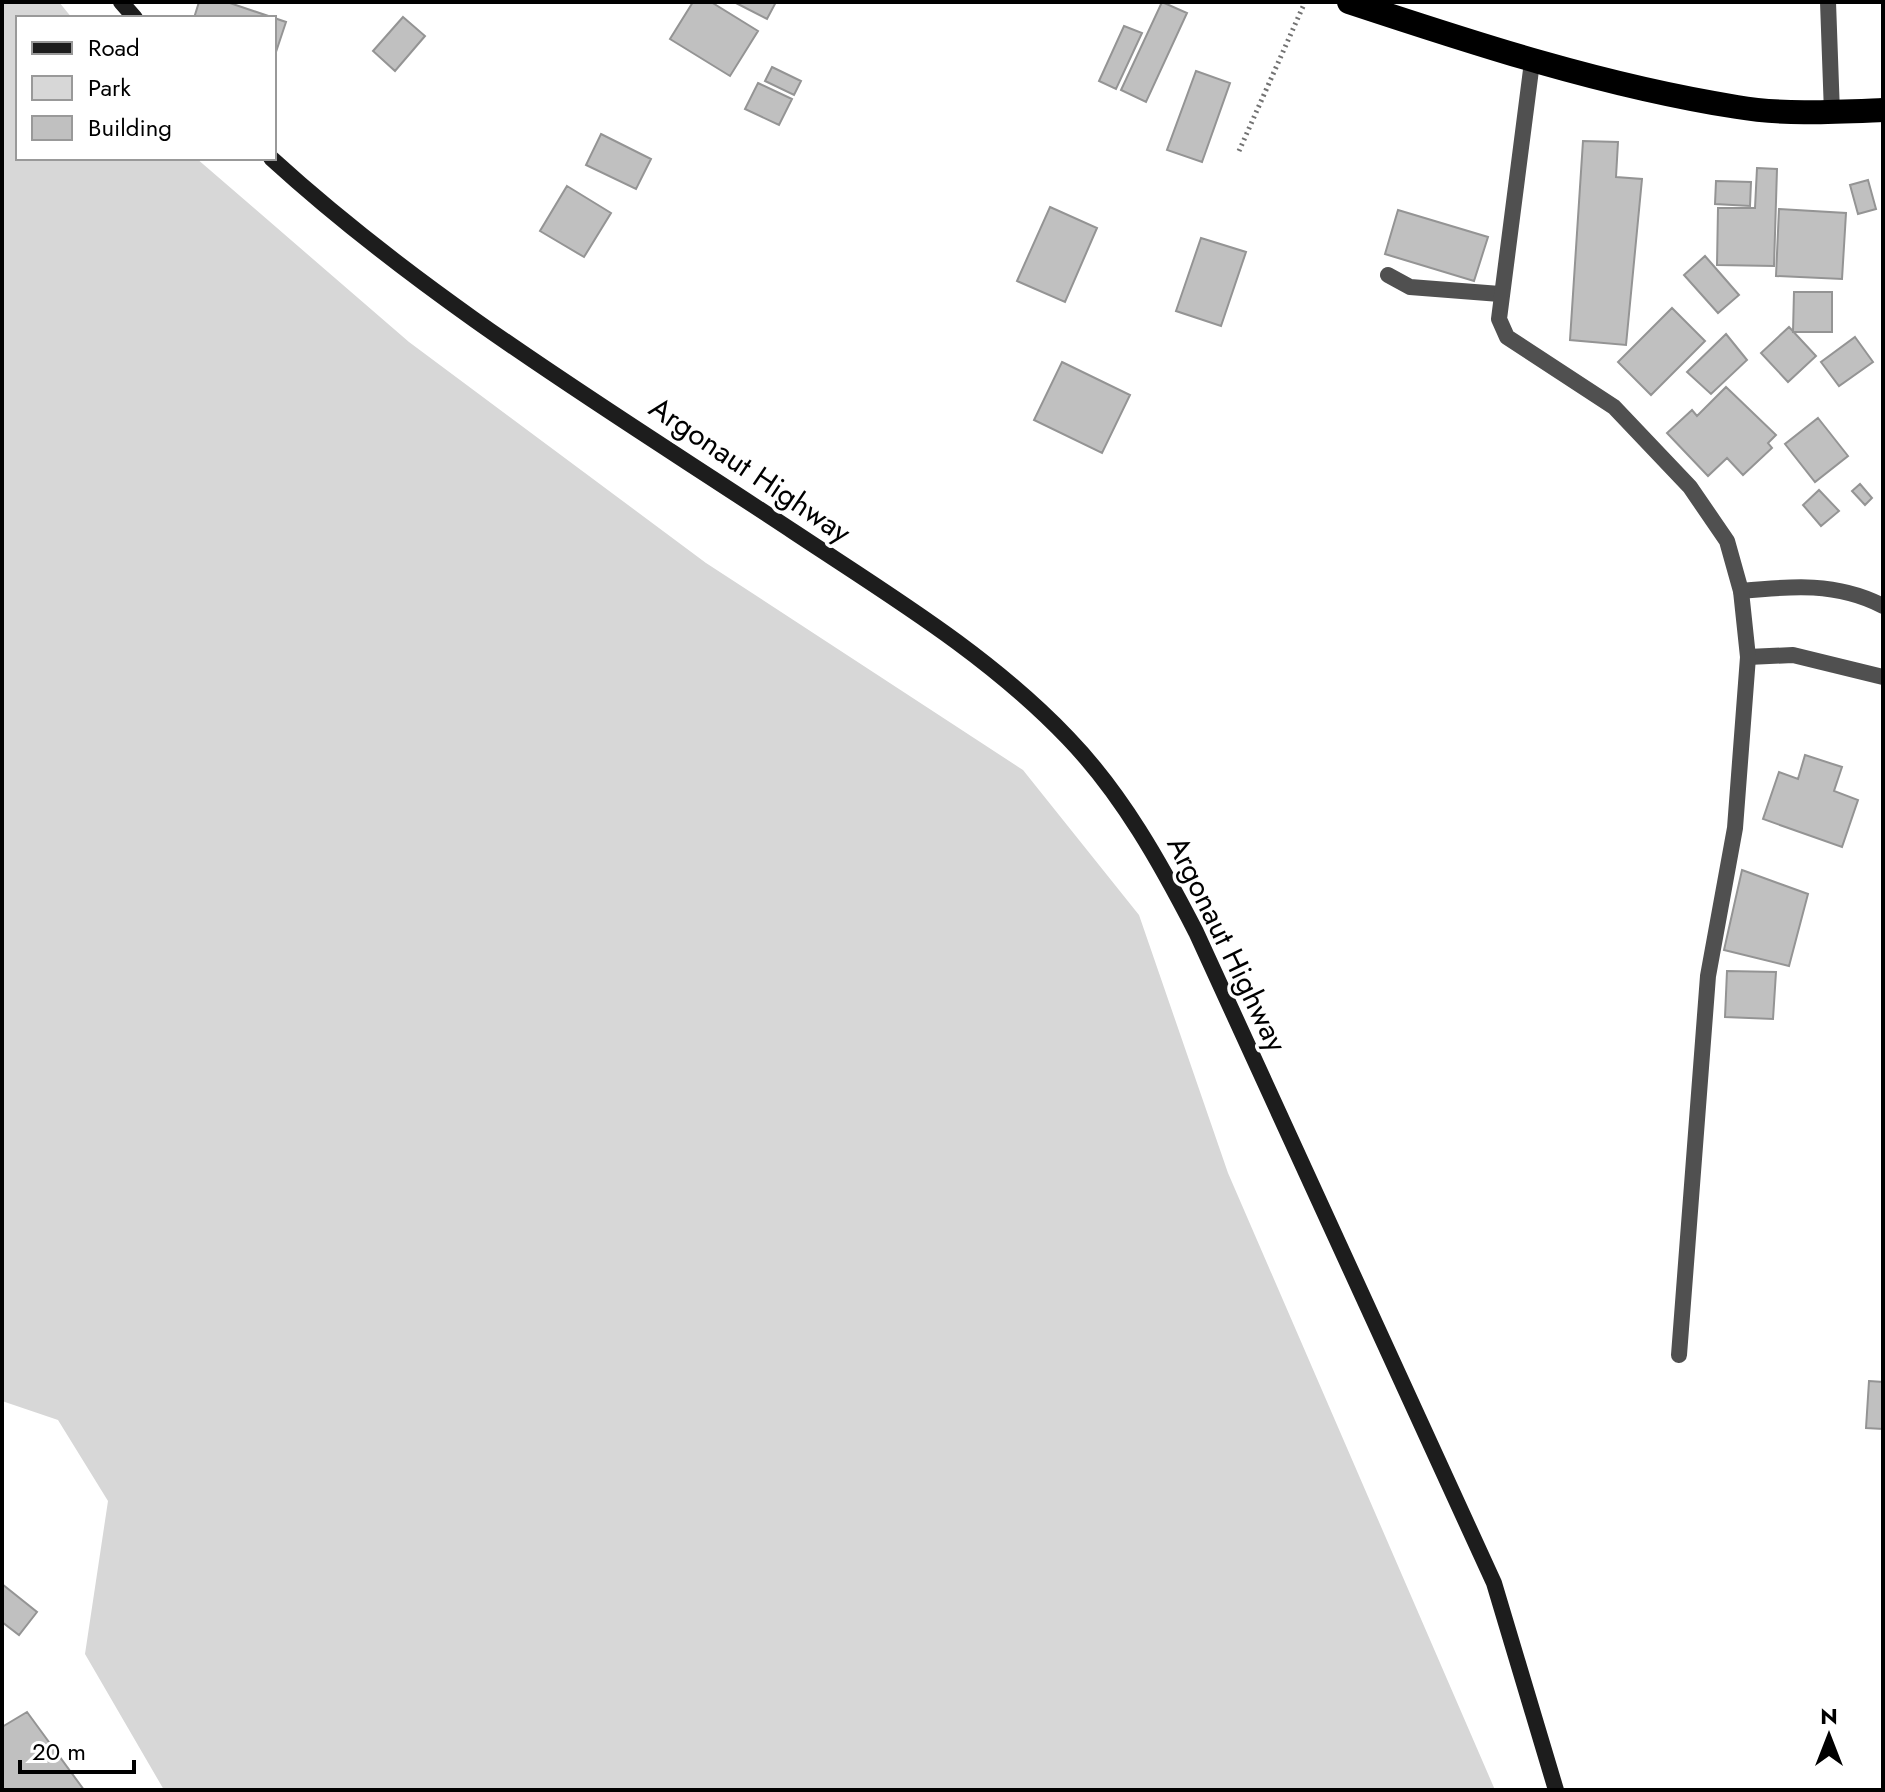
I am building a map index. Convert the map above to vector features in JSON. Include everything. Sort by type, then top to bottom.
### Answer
[{"type":"highway","points":[[1349,2],[1532,62],[1739,107],[1832,113],[1883,110]]},
{"type":"street","points":[[1828,2],[1832,113]]},
{"type":"street","points":[[1532,62],[1499,319],[1507,337],[1614,407],[1690,487],[1727,541],[1741,591],[1748,657],[1735,828],[1708,976],[1679,1355]]},
{"type":"street","name":"Argonaut Highway","points":[[273,160],[422,282],[911,610],[1005,678],[1070,739],[1158,858],[1196,932],[1494,1583],[1556,1790]]},
{"type":"street","points":[[1388,275],[1410,287],[1448,293],[1500,294]]},
{"type":"street","points":[[1741,591],[1819,586],[1864,596],[1883,606]]},
{"type":"street","points":[[1748,657],[1793,655],[1883,677]]},
{"type":"path","points":[[1239,151],[1305,2]]},
{"type":"green space","points":[[2,2],[59,2],[70,16],[16,16],[16,160],[198,160],[409,342],[706,563],[1023,770],[1139,915],[1228,1173],[1495,1790],[164,1790],[85,1654],[108,1501],[58,1420],[2,1401]]},
{"type":"building","points":[[199,2],[227,2],[268,16],[195,16]]},
{"type":"building","points":[[693,2],[711,2],[758,31],[730,76],[670,39]]},
{"type":"building","points":[[734,2],[776,2],[767,19]]},
{"type":"building","points":[[1162,2],[1187,13],[1146,102],[1121,90]]},
{"type":"building","points":[[403,17],[425,36],[395,71],[373,51]]},
{"type":"building","points":[[276,19],[286,22],[276,52]]},
{"type":"building","points":[[1124,26],[1142,33],[1116,89],[1099,81]]},
{"type":"building","points":[[772,67],[801,81],[794,95],[765,81]]},
{"type":"building","points":[[1196,71],[1230,83],[1202,162],[1167,150]]},
{"type":"building","points":[[758,83],[792,99],[779,125],[745,109]]},
{"type":"building","points":[[601,134],[651,159],[636,189],[586,165]]},
{"type":"building","points":[[1583,141],[1618,142],[1616,177],[1642,179],[1626,345],[1570,340]]},
{"type":"building","points":[[1757,168],[1777,169],[1774,266],[1717,265],[1718,208],[1755,208]]},
{"type":"building","points":[[1868,180],[1876,209],[1858,214],[1850,185]]},
{"type":"building","points":[[1716,181],[1751,182],[1750,206],[1715,204]]},
{"type":"building","points":[[567,186],[611,213],[584,257],[540,231]]},
{"type":"building","points":[[1050,207],[1097,228],[1065,302],[1017,281]]},
{"type":"building","points":[[1779,209],[1846,213],[1842,279],[1776,276]]},
{"type":"building","points":[[1398,210],[1488,237],[1474,281],[1385,254]]},
{"type":"building","points":[[1201,238],[1246,252],[1221,326],[1176,311]]},
{"type":"building","points":[[1705,256],[1739,295],[1718,313],[1684,275]]},
{"type":"building","points":[[1794,292],[1832,292],[1832,332],[1793,332]]},
{"type":"building","points":[[1672,308],[1705,341],[1651,395],[1618,362]]},
{"type":"building","points":[[1789,327],[1816,356],[1788,382],[1761,353]]},
{"type":"building","points":[[1726,334],[1747,360],[1711,394],[1687,372]]},
{"type":"building","points":[[1855,337],[1873,362],[1839,386],[1821,362]]},
{"type":"building","points":[[1062,362],[1130,395],[1102,453],[1034,420]]},
{"type":"building","points":[[1726,387],[1776,435],[1768,443],[1772,448],[1743,475],[1727,458],[1708,476],[1667,433],[1692,410],[1697,416]]},
{"type":"building","points":[[1818,418],[1848,456],[1815,482],[1785,444]]},
{"type":"building","points":[[1860,484],[1872,498],[1865,505],[1852,491]]},
{"type":"building","points":[[1819,490],[1839,511],[1821,526],[1803,505]]},
{"type":"building","points":[[1805,755],[1842,767],[1834,791],[1858,800],[1842,847],[1763,819],[1779,772],[1798,779]]},
{"type":"building","points":[[1742,870],[1808,894],[1789,966],[1724,950]]},
{"type":"building","points":[[1727,971],[1776,972],[1773,1019],[1725,1017]]},
{"type":"building","points":[[1869,1381],[1883,1382],[1883,1429],[1866,1428]]},
{"type":"building","points":[[2,1584],[37,1612],[19,1635],[2,1622]]},
{"type":"building","points":[[27,1712],[84,1790],[2,1790],[2,1727]]}]
